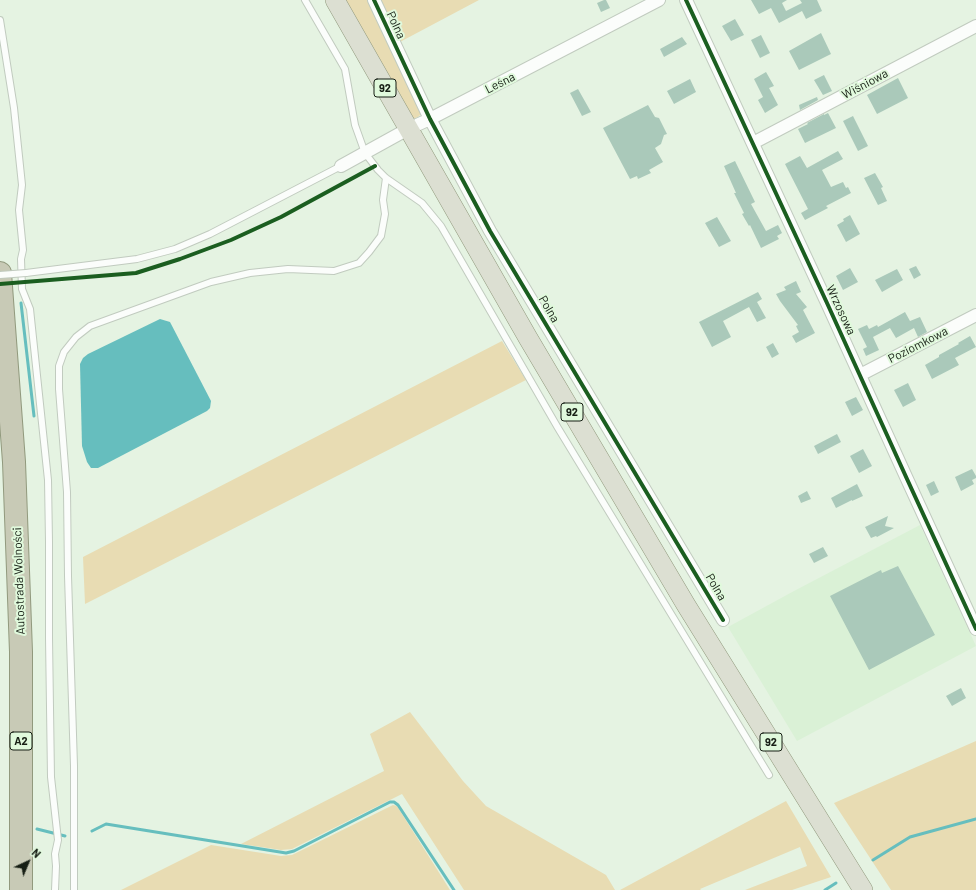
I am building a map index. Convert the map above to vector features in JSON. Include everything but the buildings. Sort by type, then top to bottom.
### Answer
[{"type":"highway","name":"Autostrada Wolności","points":[[0,274],[14,462],[21,652],[21,890]]},
{"type":"main road","name":"92","points":[[334,0],[528,338],[686,605],[861,886]]},
{"type":"street","name":"Polna","points":[[374,0],[430,119],[490,231],[723,620]]},
{"type":"street","name":"Leśna","points":[[341,166],[408,129],[659,0]]},
{"type":"street","name":"Wrzosowa","points":[[686,0],[976,629]]},
{"type":"street","name":"Wiśniowa","points":[[753,143],[976,26]]},
{"type":"street","name":"Poziomkowa","points":[[860,375],[976,315]]},
{"type":"lane","points":[[305,0],[345,69],[356,125],[365,153],[386,178],[422,203],[441,226],[558,428],[769,775]]},
{"type":"lane","points":[[0,20],[14,108],[22,185],[19,210],[23,250],[21,259],[22,289],[30,309],[48,480],[51,763],[58,840],[55,854],[55,890]]},
{"type":"lane","points":[[0,274],[26,273],[137,259],[175,249],[210,234],[341,166]]},
{"type":"lane","points":[[74,890],[74,766],[68,584],[67,492],[59,366],[64,352],[76,337],[90,326],[211,282],[250,273],[288,269],[334,270],[359,263],[381,236],[385,214],[383,200],[386,178]]},
{"type":"shaded area","points":[[343,0],[369,0],[421,110],[421,114],[418,117],[413,119]]},
{"type":"shaded area","points":[[378,0],[479,0],[398,43]]},
{"type":"shaded area","points":[[502,341],[526,380],[85,604],[83,557]]},
{"type":"shaded area","points":[[920,525],[976,646],[797,741],[728,627]]},
{"type":"shaded area","points":[[410,712],[463,781],[486,806],[606,875],[615,890],[464,890],[402,794],[292,849],[281,850],[241,844],[384,771],[370,734]]},
{"type":"shaded area","points":[[976,741],[976,890],[891,890],[834,803]]},
{"type":"shaded area","points":[[786,801],[831,877],[792,890],[745,890],[807,866],[800,847],[700,889],[701,890],[620,890]]},
{"type":"shaded area","points":[[393,805],[397,806],[450,890],[121,890],[211,845],[281,856],[292,855]]},
{"type":"water","points":[[160,319],[170,322],[211,401],[210,408],[207,411],[98,468],[91,468],[87,462],[82,446],[80,364],[83,358],[88,354]]},
{"type":"waterway","points":[[21,303],[34,416]]},
{"type":"waterway","points":[[92,831],[106,824],[286,853],[294,851],[390,802],[394,802],[398,805],[454,890]]},
{"type":"waterway","points":[[873,860],[910,837],[976,819]]},
{"type":"waterway","points":[[37,829],[65,836]]},
{"type":"waterway","points":[[825,890],[836,883]]},
{"type":"cycle path","points":[[374,0],[430,119],[490,231],[723,620]]},
{"type":"cycle path","points":[[686,0],[976,629]]},
{"type":"cycle path","points":[[0,284],[136,273],[180,259],[231,240],[281,217],[375,166]]}]
